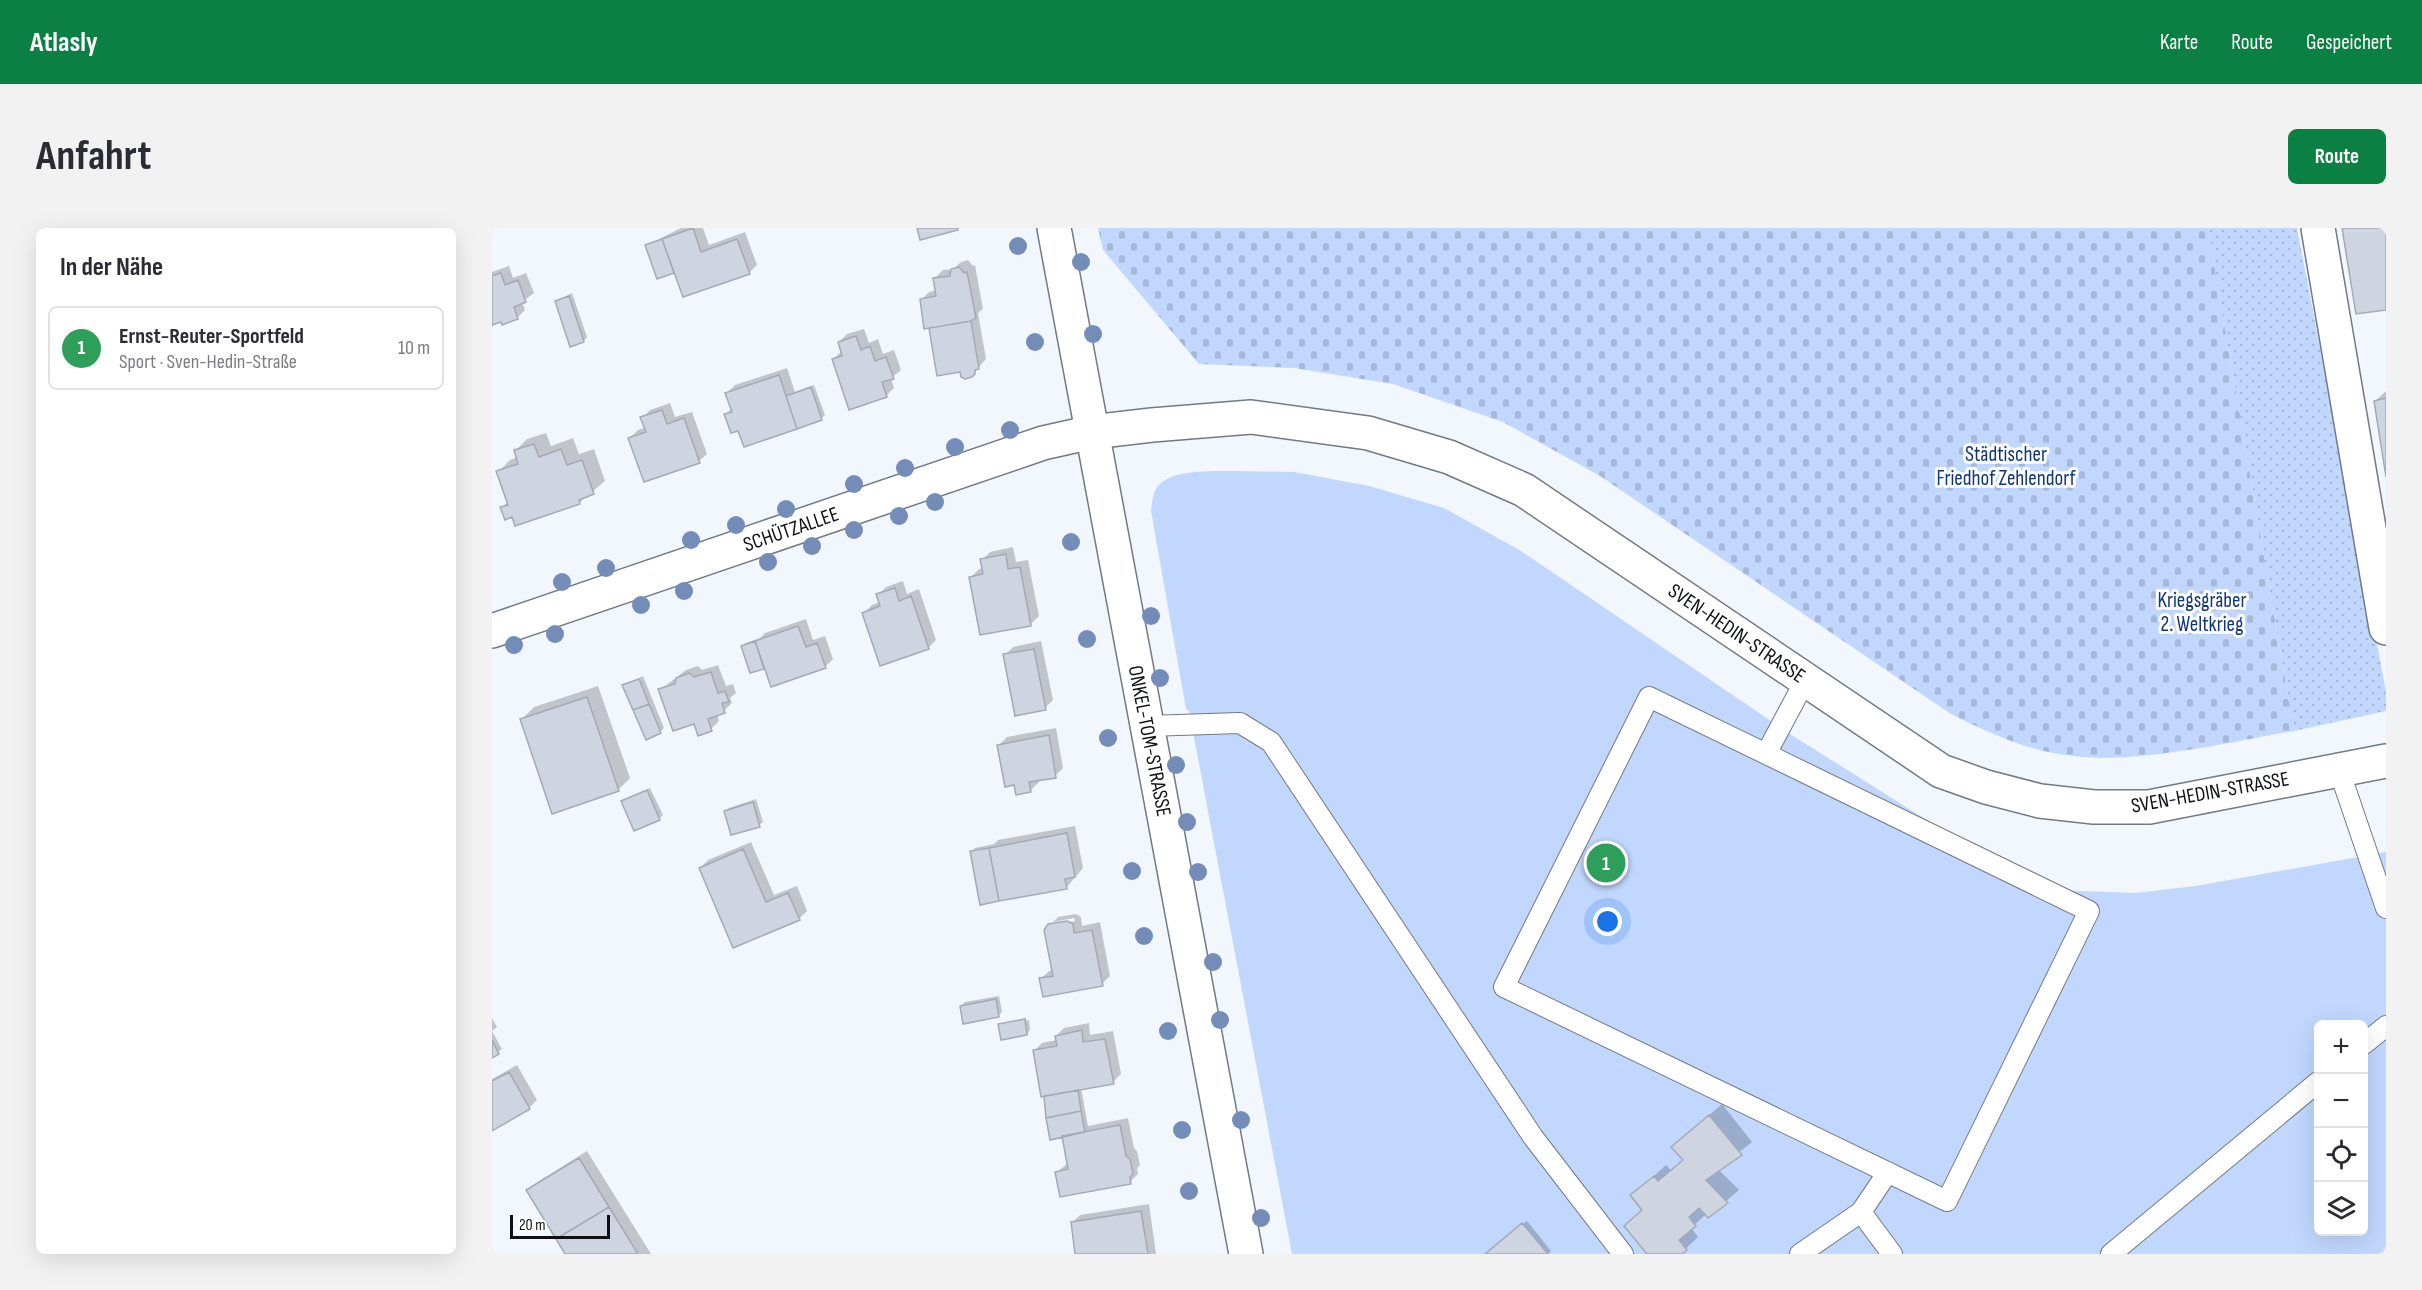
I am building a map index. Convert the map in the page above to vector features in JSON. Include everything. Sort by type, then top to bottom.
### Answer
[{"type":"street","name":"ONKEL-TOM-STRASSE","points":[[1054,228],[1246,1254]]},
{"type":"street","points":[[2318,228],[2386,628]]},
{"type":"street","name":"SVEN-HEDIN-STRASSE","points":[[1092,432],[1152,424],[1251,417],[1368,433],[1449,457],[1524,490],[1941,771],[1986,787],[2040,801],[2094,807],[2149,807],[2386,761]]},
{"type":"street","name":"SCHÜTZALLEE","points":[[492,631],[1043,443],[1092,432]]},
{"type":"lane","points":[[1766,754],[1806,679]]},
{"type":"lane","points":[[1649,697],[1766,754],[2089,911],[1947,1201],[1504,987],[1649,697]]},
{"type":"lane","points":[[1147,726],[1240,723],[1271,742],[1533,1137],[1623,1254]]},
{"type":"lane","points":[[2339,770],[2386,908]]},
{"type":"lane","points":[[2368,1041],[2386,1026]]},
{"type":"lane","points":[[2111,1254],[2314,1086]]},
{"type":"lane","points":[[1800,1254],[1862,1212],[1888,1172]]},
{"type":"lane","points":[[1862,1212],[1892,1254]]},
{"type":"green space","name":"Städtischer Friedhof Zehlendorf","points":[[1098,228],[2208,228],[2294,731],[2174,752],[2111,758],[2053,753],[2000,737],[1951,714],[1600,476],[1503,422],[1393,384],[1294,368],[1199,364],[1103,250]]},
{"type":"green space","points":[[2208,228],[2297,228],[2386,691],[2386,711],[2294,731]]},
{"type":"green space","points":[[1206,471],[1294,472],[1369,486],[1444,508],[1521,551],[1790,734],[2000,866],[2056,890],[2135,893],[2196,886],[2386,852],[2386,1254],[1292,1254],[1189,711],[1186,709],[1151,511],[1153,496],[1160,484],[1185,473]]},
{"type":"building","points":[[693,228],[701,252],[737,239],[750,274],[683,297],[662,239]]},
{"type":"building","points":[[917,228],[958,228],[958,230],[920,240]]},
{"type":"building","points":[[2342,228],[2386,228],[2386,310],[2356,314]]},
{"type":"building","points":[[662,239],[674,273],[657,279],[645,245]]},
{"type":"building","points":[[959,267],[964,273],[967,272],[976,318],[971,321],[924,329],[920,299],[936,296],[933,278],[950,276],[951,269]]},
{"type":"building","points":[[501,273],[505,285],[518,280],[526,302],[514,307],[518,319],[502,325],[501,322],[492,325],[492,276]]},
{"type":"building","points":[[569,296],[584,342],[570,347],[555,301]]},
{"type":"building","points":[[971,321],[979,369],[975,370],[972,377],[965,379],[961,377],[960,372],[937,376],[929,328]]},
{"type":"building","points":[[856,336],[861,350],[870,346],[875,361],[886,357],[894,379],[882,382],[887,397],[849,410],[832,359],[842,356],[838,342]]},
{"type":"building","points":[[779,375],[797,429],[744,447],[738,431],[731,433],[724,414],[732,412],[725,393]]},
{"type":"building","points":[[811,387],[822,420],[797,429],[786,396]]},
{"type":"building","points":[[2386,398],[2386,477],[2374,401]]},
{"type":"building","points":[[662,410],[667,424],[684,418],[700,463],[644,482],[628,438],[646,432],[640,417]]},
{"type":"building","points":[[534,444],[539,457],[561,449],[567,465],[582,460],[594,494],[579,500],[580,504],[515,526],[512,517],[505,520],[500,507],[508,505],[496,471],[518,464],[514,450]]},
{"type":"building","points":[[1006,554],[1008,569],[1020,567],[1031,626],[980,635],[969,577],[983,574],[980,559]]},
{"type":"building","points":[[895,588],[899,601],[911,596],[929,649],[880,666],[862,613],[880,606],[876,594]]},
{"type":"building","points":[[798,626],[806,647],[817,643],[826,668],[771,687],[755,641]]},
{"type":"building","points":[[755,641],[764,669],[750,673],[741,646]]},
{"type":"building","points":[[1034,649],[1046,710],[1015,716],[1003,654]]},
{"type":"building","points":[[711,672],[718,693],[725,691],[729,702],[722,703],[725,713],[708,719],[712,731],[698,736],[694,724],[673,731],[658,689],[675,684],[676,678],[689,673],[694,677]]},
{"type":"building","points":[[639,679],[649,704],[633,710],[622,685]]},
{"type":"building","points":[[587,697],[619,791],[552,814],[520,719]]},
{"type":"building","points":[[649,704],[661,733],[646,740],[633,710]]},
{"type":"building","points":[[1049,735],[1056,778],[1029,782],[1031,792],[1016,795],[1014,785],[1005,787],[997,745]]},
{"type":"building","points":[[647,790],[660,820],[634,831],[621,801]]},
{"type":"building","points":[[753,802],[760,827],[731,835],[724,811]]},
{"type":"building","points":[[1067,833],[1075,877],[1065,879],[1067,889],[999,901],[989,848]]},
{"type":"building","points":[[989,848],[999,901],[980,905],[970,851]]},
{"type":"building","points":[[743,849],[766,902],[788,893],[800,920],[733,948],[699,868]]},
{"type":"building","points":[[1067,921],[1073,924],[1074,933],[1092,930],[1103,986],[1043,997],[1039,978],[1053,976],[1044,930],[1048,924]]},
{"type":"building","points":[[996,999],[999,1017],[963,1024],[960,1006]]},
{"type":"building","points":[[1025,1019],[1027,1035],[1001,1040],[998,1024]]},
{"type":"building","points":[[1082,1030],[1083,1042],[1105,1039],[1114,1084],[1041,1097],[1033,1050],[1057,1046],[1055,1036]]},
{"type":"building","points":[[492,1040],[499,1054],[492,1058]]},
{"type":"building","points":[[509,1072],[530,1109],[492,1131],[492,1081]]},
{"type":"building","points":[[1078,1090],[1081,1111],[1046,1118],[1044,1096]]},
{"type":"building","points":[[1081,1111],[1085,1132],[1050,1140],[1046,1118]]},
{"type":"building","points":[[1709,1115],[1742,1155],[1706,1180],[1728,1203],[1708,1218],[1699,1208],[1689,1217],[1696,1226],[1679,1240],[1687,1250],[1682,1254],[1647,1254],[1624,1226],[1642,1210],[1630,1195],[1654,1176],[1658,1181],[1683,1160],[1671,1147]]},
{"type":"building","points":[[1120,1125],[1126,1156],[1130,1159],[1133,1174],[1130,1177],[1131,1184],[1060,1197],[1055,1172],[1068,1169],[1062,1136]]},
{"type":"building","points":[[579,1158],[609,1207],[556,1239],[526,1190]]},
{"type":"building","points":[[609,1207],[638,1254],[565,1254],[556,1239]]},
{"type":"building","points":[[1141,1211],[1148,1254],[1075,1254],[1071,1222]]},
{"type":"building","points":[[1522,1223],[1548,1254],[1485,1254]]},
{"type":"place","name":"Ernst-Reuter-Sportfeld","points":[[1606,863]]},
{"type":"park label","name":"Kriegsgräber 2. Weltkrieg","points":[[2202,612]]}]
